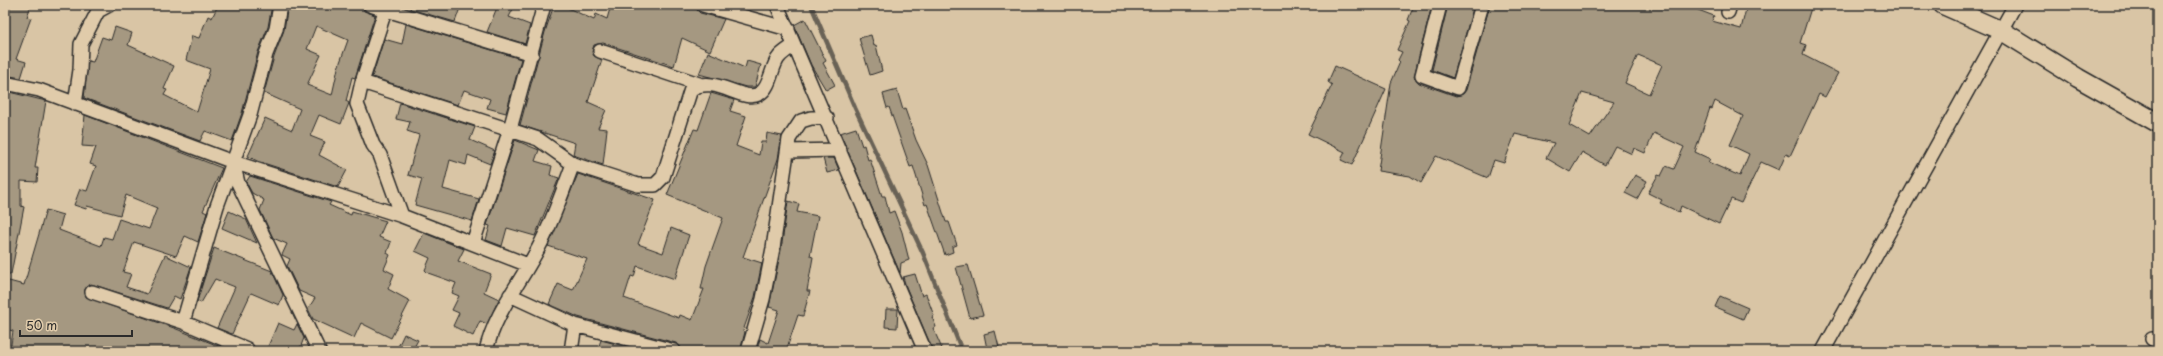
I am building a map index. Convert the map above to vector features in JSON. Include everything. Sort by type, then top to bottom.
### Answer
[{"type":"street","points":[[75,104],[82,44],[98,11],[109,5]]},
{"type":"street","points":[[183,322],[217,206],[250,115],[266,54],[276,29],[280,5]]},
{"type":"street","points":[[370,5],[385,11],[532,54]]},
{"type":"street","points":[[474,243],[510,129],[532,54],[544,5]]},
{"type":"street","points":[[703,5],[788,29]]},
{"type":"street","points":[[777,5],[827,118],[925,351]]},
{"type":"street","points":[[1440,5],[1422,75],[1458,88],[1482,5]]},
{"type":"street","points":[[1943,5],[2002,31],[2078,78],[2158,123]]},
{"type":"street","points":[[1823,351],[2016,5]]},
{"type":"street","points":[[385,11],[362,82],[357,104],[373,145],[380,156],[402,216]]},
{"type":"street","points":[[600,51],[699,84],[708,83],[750,95],[759,94],[764,88],[779,57],[794,45]]},
{"type":"street","points":[[362,82],[538,139],[573,164],[638,185],[655,185],[663,177],[685,102],[691,89],[699,84]]},
{"type":"street","points":[[5,83],[38,90],[233,162],[402,216],[528,265]]},
{"type":"street","points":[[748,351],[763,299],[773,248],[789,139],[801,122],[812,118],[827,118]]},
{"type":"street","points":[[788,151],[840,150]]},
{"type":"street","points":[[233,162],[238,183],[319,351]]},
{"type":"street","points":[[486,351],[489,336],[510,295],[542,243],[573,164]]},
{"type":"street","points":[[92,292],[183,322],[247,349],[246,351]]},
{"type":"street","points":[[510,295],[576,325],[674,351]]},
{"type":"street","points":[[571,351],[576,325]]},
{"type":"building","points":[[5,5],[31,5],[27,17],[31,18],[16,59],[26,62],[21,78],[5,75]]},
{"type":"building","points":[[218,5],[272,5],[268,27],[258,52],[242,113],[232,141],[205,131],[200,141],[84,98],[88,61],[93,62],[102,37],[111,40],[115,27],[132,33],[128,45],[174,66],[164,89],[167,90],[164,95],[197,112],[210,69],[186,60],[192,36],[199,38],[208,16],[212,18]]},
{"type":"building","points":[[288,5],[362,5],[364,11],[375,15],[355,78],[352,77],[346,101],[349,103],[341,124],[319,115],[310,136],[325,142],[319,155],[347,170],[338,187],[257,161],[248,156],[265,118],[292,130],[300,109],[264,93],[274,57],[284,30]],"holes":[[[316,26],[348,40],[338,68],[332,95],[307,85],[321,55],[307,49]]]},
{"type":"building","points":[[411,5],[461,5],[455,22],[410,9]]},
{"type":"building","points":[[498,5],[515,5],[509,17],[530,25],[525,44],[487,32]]},
{"type":"building","points":[[554,5],[569,5],[568,8],[594,20],[596,14],[607,19],[611,5],[695,5],[700,13],[724,19],[710,51],[682,38],[674,66],[603,43],[594,45],[592,52],[594,56],[602,60],[588,102],[606,110],[598,128],[607,129],[603,165],[573,155],[575,143],[520,125],[545,32]]},
{"type":"building","points":[[1414,5],[1432,5],[1414,77],[1419,83],[1456,96],[1463,94],[1466,90],[1490,5],[1685,5],[1714,16],[1712,21],[1741,29],[1747,5],[1812,5],[1800,43],[1806,45],[1803,55],[1838,73],[1825,97],[1819,94],[1790,156],[1786,154],[1779,170],[1761,162],[1741,203],[1731,199],[1719,224],[1681,206],[1679,212],[1660,203],[1662,200],[1648,193],[1658,175],[1661,176],[1666,166],[1674,169],[1684,147],[1654,133],[1645,153],[1634,148],[1632,154],[1615,146],[1605,165],[1582,152],[1570,172],[1546,158],[1554,143],[1515,134],[1504,163],[1494,160],[1488,178],[1436,156],[1421,183],[1410,176],[1378,171],[1391,83],[1400,62],[1398,60],[1402,52],[1397,50],[1410,21],[1408,20]],"holes":[[[1638,55],[1662,65],[1649,94],[1625,83]],[[1582,93],[1614,102],[1590,137],[1569,125]],[[1715,101],[1743,116],[1730,145],[1749,154],[1740,176],[1708,162],[1710,159],[1695,152],[1710,108],[1712,109]]]},
{"type":"building","points":[[1448,5],[1474,5],[1453,78],[1432,70]]},
{"type":"building","points":[[805,19],[826,61],[823,63],[835,85],[826,90],[811,65],[794,25]]},
{"type":"building","points":[[406,24],[521,59],[506,113],[487,108],[490,99],[464,90],[458,105],[372,77],[384,39],[402,44]]},
{"type":"building","points":[[871,35],[874,46],[876,45],[882,71],[870,75],[859,38]]},
{"type":"building","points":[[708,52],[745,68],[747,61],[761,65],[755,87],[746,87],[699,74]]},
{"type":"building","points":[[1335,66],[1386,89],[1352,165],[1341,160],[1345,152],[1308,134],[1332,85],[1328,82]]},
{"type":"building","points":[[897,90],[903,110],[905,109],[916,140],[928,165],[946,222],[949,222],[957,245],[952,247],[953,252],[945,255],[927,204],[925,205],[913,166],[910,167],[889,107],[887,108],[883,94]]},
{"type":"building","points":[[5,91],[46,101],[35,168],[38,168],[37,182],[21,181],[21,206],[24,207],[11,274],[5,274]]},
{"type":"building","points":[[711,93],[734,100],[730,111],[746,116],[736,146],[759,155],[761,142],[766,142],[767,133],[782,136],[778,159],[743,257],[762,263],[755,297],[743,331],[745,332],[740,351],[682,351],[680,346],[676,343],[578,317],[549,304],[558,284],[573,290],[587,259],[548,246],[578,174],[655,200],[638,244],[663,253],[671,228],[689,235],[675,279],[637,266],[634,277],[631,276],[624,298],[679,318],[680,315],[692,320],[704,289],[701,289],[706,266],[723,218],[667,195],[694,129],[698,130]]},
{"type":"building","points":[[400,103],[475,127],[470,140],[495,151],[490,164],[468,155],[466,165],[450,160],[443,189],[479,199],[472,221],[415,205],[422,179],[408,175],[419,135],[407,131],[410,122],[396,119]]},
{"type":"building","points":[[85,115],[222,168],[203,211],[207,213],[198,242],[185,236],[176,256],[134,242],[123,272],[131,274],[126,287],[147,294],[165,255],[191,267],[180,299],[174,296],[167,308],[91,284],[85,289],[86,297],[174,328],[231,351],[10,351],[13,331],[5,329],[5,280],[24,285],[46,210],[63,215],[59,230],[101,246],[104,237],[112,239],[119,219],[149,229],[157,208],[126,195],[120,215],[87,206],[86,209],[74,205],[80,189],[87,191],[96,166],[90,164],[96,147],[82,146]]},
{"type":"building","points":[[856,128],[862,146],[864,145],[868,160],[870,159],[882,196],[885,196],[889,213],[894,211],[902,232],[909,260],[901,263],[900,273],[840,133]]},
{"type":"building","points":[[515,140],[539,150],[535,161],[552,166],[550,175],[559,178],[535,236],[507,228],[502,246],[486,240],[490,226],[487,225]]},
{"type":"building","points":[[823,158],[834,158],[839,170],[827,173]]},
{"type":"building","points":[[1635,175],[1647,181],[1637,199],[1625,193]]},
{"type":"building","points":[[250,176],[331,202],[329,205],[351,215],[352,211],[386,221],[379,237],[391,242],[387,253],[390,255],[384,269],[394,274],[388,289],[410,301],[391,338],[361,323],[354,338],[313,319],[308,309],[315,298],[299,291],[287,266],[290,259],[282,255],[287,244],[273,238],[260,210],[264,200],[252,193],[246,182]]},
{"type":"building","points":[[788,201],[799,204],[797,212],[818,216],[810,256],[813,257],[807,291],[810,291],[803,316],[798,315],[786,351],[756,351],[760,339],[768,343],[779,310],[769,307],[781,250]]},
{"type":"building","points":[[229,211],[246,219],[257,243],[222,228]]},
{"type":"building","points":[[424,233],[464,249],[458,261],[491,274],[484,292],[499,299],[487,324],[480,321],[473,336],[453,326],[459,313],[452,310],[459,296],[452,293],[456,283],[428,273],[425,270],[430,258],[415,251]]},
{"type":"building","points":[[214,248],[272,271],[283,295],[279,305],[251,293],[232,334],[217,328],[235,287],[215,279],[201,303],[197,301]]},
{"type":"building","points":[[968,265],[983,315],[970,318],[956,267]]},
{"type":"building","points":[[915,274],[922,296],[926,294],[934,316],[932,317],[936,327],[933,328],[943,351],[933,351],[906,287],[903,277]]},
{"type":"building","points":[[1720,296],[1748,308],[1743,319],[1715,307]]},
{"type":"building","points":[[886,309],[898,309],[897,328],[885,327]]},
{"type":"building","points":[[278,323],[294,330],[297,324],[304,338],[299,351],[266,351]]},
{"type":"building","points":[[995,331],[999,347],[987,349],[984,334]]},
{"type":"building","points":[[404,334],[418,340],[412,351],[396,351]]},
{"type":"building","points":[[601,340],[643,351],[597,351]]},
{"type":"waterway","points":[[811,5],[855,108],[923,253],[962,351]]}]
